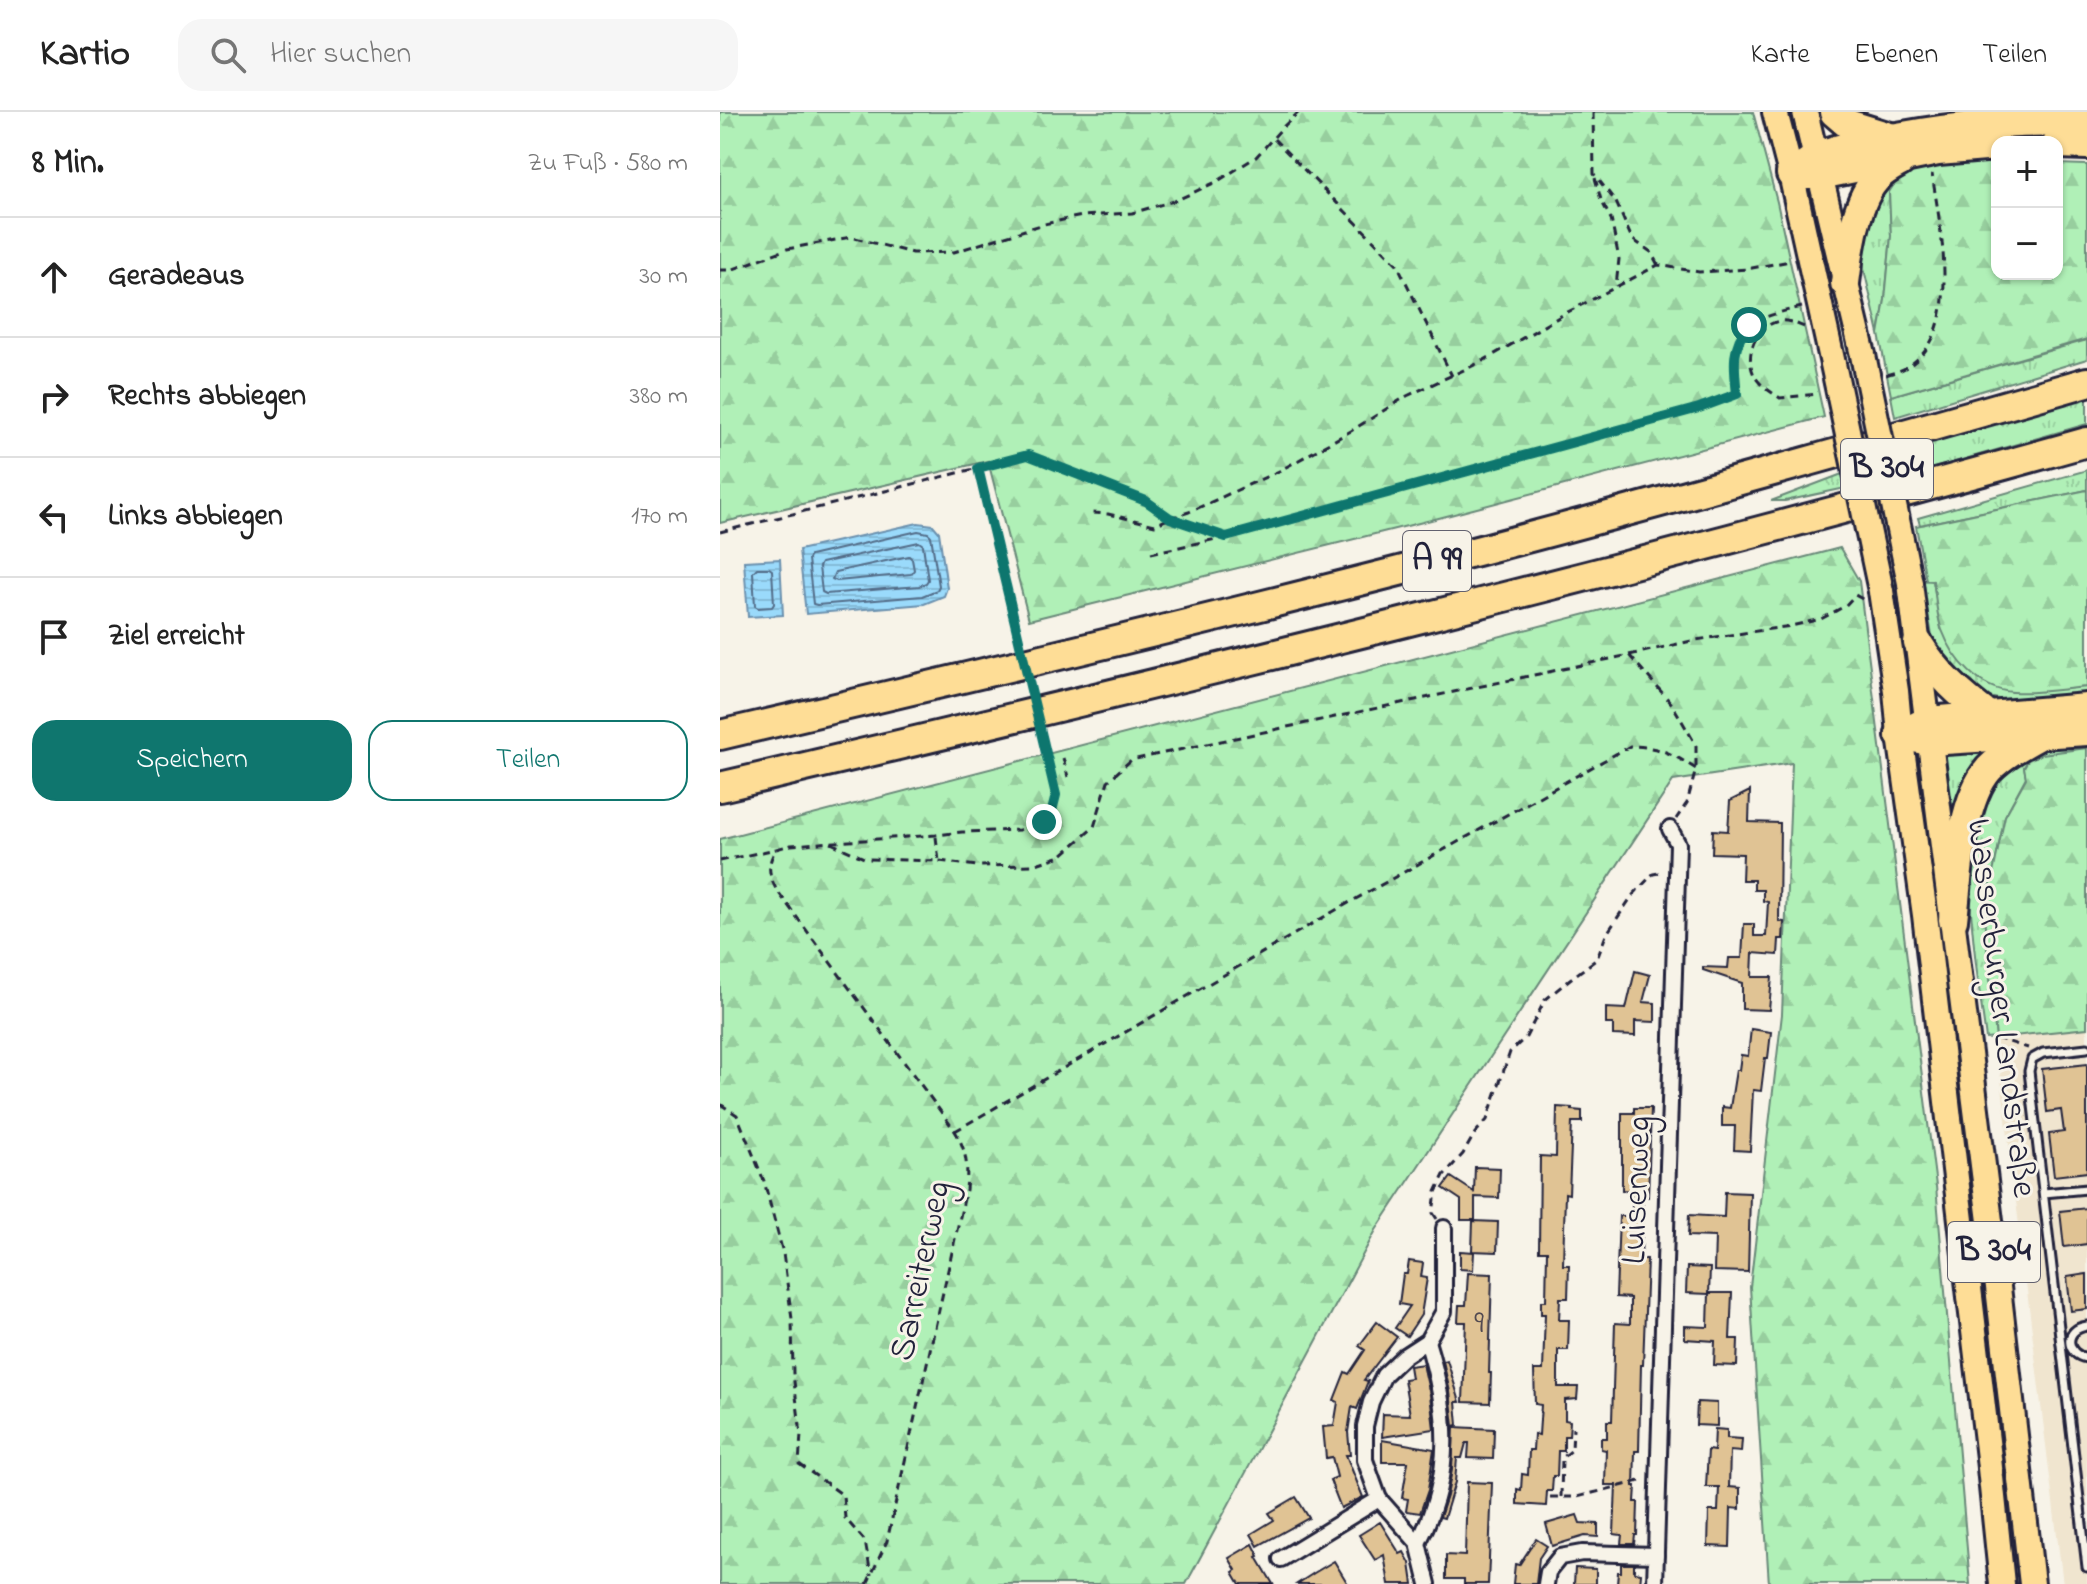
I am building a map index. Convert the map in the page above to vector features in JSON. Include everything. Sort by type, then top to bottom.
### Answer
[{"type":"highway","points":[[1834,112],[1848,124],[1885,136],[1911,153]]},
{"type":"highway","points":[[1845,283],[1850,245],[1868,190],[1879,176],[1911,153],[1985,125],[2087,124]]},
{"type":"highway","points":[[2063,144],[2087,145]]},
{"type":"highway","points":[[1791,174],[1911,153],[1991,147]]},
{"type":"highway","name":"A 99","points":[[720,735],[1004,669],[1491,548],[1827,457],[2087,382]]},
{"type":"highway","name":"A 99","points":[[720,787],[1056,709],[1674,555],[2087,442]]},
{"type":"highway","points":[[1918,643],[1944,679],[1990,717]]},
{"type":"highway","points":[[1900,735],[1990,717],[2087,708]]},
{"type":"highway","points":[[1928,731],[2041,734],[2087,731]]},
{"type":"highway","points":[[1953,920],[1967,818],[1974,794],[1988,770],[2014,749],[2041,734]]},
{"type":"main road","name":"B 304","points":[[1775,112],[1833,364],[1873,596]]},
{"type":"main road","name":"B 304","points":[[1805,112],[1845,283]]},
{"type":"main road","name":"Wasserburger Landstraße","points":[[1845,283],[1910,583],[2032,1584]]},
{"type":"main road","name":"Wasserburger Landstraße","points":[[1873,596],[1896,691],[1927,930],[2002,1584]]},
{"type":"street","name":"Luisenweg","points":[[1655,1584],[1678,844],[1670,829]]},
{"type":"street","points":[[1428,1584],[1418,1543],[1379,1499],[1365,1460],[1365,1426],[1371,1402],[1384,1375],[1404,1356],[1427,1341],[1444,1311],[1444,1228]]},
{"type":"street","points":[[1418,1543],[1430,1520],[1440,1487],[1445,1448],[1444,1413],[1427,1341]]},
{"type":"street","points":[[1281,1559],[1379,1499]]},
{"type":"street","points":[[1546,1584],[1548,1572],[1560,1557],[1582,1553],[1656,1555]]},
{"type":"lane","points":[[2087,1048],[2043,1053],[2032,1059],[2029,1071],[2063,1361],[2083,1498],[2087,1567]]},
{"type":"lane","points":[[2044,1193],[2087,1189]]},
{"type":"lane","points":[[2087,1326],[2079,1327],[2070,1338],[2074,1354],[2082,1359],[2087,1358]]},
{"type":"path","points":[[720,270],[731,270],[787,249],[851,237],[912,253],[954,252],[1057,221],[1132,213],[1177,200],[1218,181],[1256,157],[1299,112]]},
{"type":"path","points":[[1593,112],[1594,174],[1601,200],[1611,219],[1619,259],[1616,286]]},
{"type":"path","points":[[1273,138],[1397,264],[1452,376]]},
{"type":"path","points":[[1886,375],[1906,369],[1927,349],[1940,318],[1944,295],[1944,246],[1911,153]]},
{"type":"path","points":[[1594,174],[1616,202],[1632,239],[1651,252],[1658,265]]},
{"type":"path","points":[[1091,513],[1155,525],[1189,512],[1279,471],[1407,396],[1481,362],[1658,265],[1699,272],[1747,269],[1794,260]]},
{"type":"path","points":[[1151,553],[1226,537],[1699,408],[1737,394],[1738,338],[1749,325],[1805,306]]},
{"type":"path","points":[[1810,329],[1793,322],[1780,321],[1769,325],[1759,332],[1750,358],[1758,381],[1780,398],[1818,394]]},
{"type":"path","points":[[720,532],[1028,455],[1146,501],[1170,518],[1226,537]]},
{"type":"path","points":[[720,861],[791,845],[828,841],[1019,830],[1044,822],[1052,811],[1056,795],[978,468]]},
{"type":"path","points":[[828,841],[866,859],[939,861],[977,866],[1033,865],[1061,856],[1094,827],[1108,781],[1131,760],[1696,640],[1791,626],[1821,619],[1845,606],[1855,595],[1873,596]]},
{"type":"path","points":[[1629,655],[1672,704],[1696,745],[1696,769],[1687,803],[1670,829]]},
{"type":"path","points":[[955,1131],[1336,910],[1630,746],[1653,746],[1696,769]]},
{"type":"path","points":[[1063,758],[1068,777]]},
{"type":"path","points":[[936,835],[939,861]]},
{"type":"path","name":"Sarreiterweg","points":[[776,849],[768,862],[776,889],[955,1131],[966,1154],[968,1169],[966,1190],[887,1541],[867,1584]]},
{"type":"path","points":[[1444,1228],[1433,1213],[1436,1192],[1444,1175],[1487,1120],[1510,1052],[1526,1037],[1545,1000],[1597,959],[1606,935],[1632,896],[1653,874]]},
{"type":"path","points":[[1996,1038],[2043,1053]]},
{"type":"path","points":[[720,1104],[737,1115],[764,1181],[783,1253],[792,1319],[793,1374],[801,1434],[799,1464],[843,1495],[845,1518],[865,1541],[871,1575]]},
{"type":"path","points":[[1561,1497],[1562,1458],[1572,1450],[1573,1428]]},
{"type":"path","points":[[1550,1497],[1577,1497],[1659,1476]]},
{"type":"shaded area","points":[[2087,1028],[2087,1584],[2063,1584],[1996,1038]]},
{"type":"green space","points":[[720,112],[1753,112],[1777,202],[1824,417],[1435,519],[1029,620],[988,461],[720,523]]},
{"type":"green space","points":[[1946,161],[1991,162],[1991,280],[2063,280],[2063,164],[2087,165],[2087,339],[1891,396],[1879,334],[1891,236],[1889,192],[1905,168]]},
{"type":"green space","points":[[1905,168],[1889,192],[1891,236],[1879,334],[1864,269],[1862,236],[1868,205]]},
{"type":"green space","points":[[1819,204],[1858,374],[1853,375],[1834,292],[1809,207]]},
{"type":"green space","points":[[2087,340],[2087,359],[1895,417],[1891,396]]},
{"type":"green space","points":[[2087,398],[2087,424],[1920,472],[1785,501],[1771,501],[1916,446]]},
{"type":"green space","points":[[2087,470],[2087,490],[1920,525],[1918,518]]},
{"type":"green space","points":[[2087,490],[2087,687],[2013,692],[1989,686],[1960,662],[1947,641],[1938,618],[1933,581],[1926,580],[1916,526]]},
{"type":"green space","points":[[1840,548],[1859,581],[1936,1186],[1970,1584],[1769,1584],[1750,1287],[1782,1014],[1792,763],[1673,781],[1376,1230],[1186,1584],[720,1584],[720,839]]},
{"type":"green space","points":[[1895,573],[1914,699],[1909,691],[1890,574]]},
{"type":"green space","points":[[1933,580],[1941,629],[2012,692],[2087,687],[2087,700],[2008,701],[1979,695],[1962,684],[1933,641],[1922,581]]},
{"type":"green space","points":[[2087,738],[2087,748],[2024,767],[2026,777],[2005,816],[1984,916],[1996,1038],[1986,1039],[1971,908],[1972,839],[1979,809],[1990,783],[2033,747]]},
{"type":"green space","points":[[2007,742],[1952,839],[1940,748]]},
{"type":"green space","points":[[2087,748],[2087,1028],[1996,1038],[1984,916],[2005,816],[2026,778],[2024,767],[2028,760],[2042,754]]},
{"type":"green space","points":[[1920,771],[1924,774],[2024,1584],[1983,1328],[1918,780]]},
{"type":"water","points":[[918,523],[933,525],[939,532],[947,588],[944,596],[924,604],[806,614],[799,550]]},
{"type":"water","points":[[780,559],[783,615],[748,617],[744,561]]},
{"type":"building","points":[[1750,791],[1749,822],[1780,823],[1779,921],[1784,922],[1783,939],[1779,939],[1778,955],[1753,953],[1752,977],[1772,977],[1769,1010],[1742,1009],[1742,983],[1703,970],[1703,967],[1728,968],[1729,958],[1742,958],[1744,924],[1754,924],[1754,936],[1766,936],[1768,902],[1763,901],[1763,890],[1754,890],[1754,880],[1742,880],[1743,854],[1712,853],[1713,830],[1728,831],[1730,801]]},
{"type":"building","points":[[1635,971],[1650,975],[1643,1002],[1655,1003],[1655,1022],[1635,1021],[1635,1036],[1613,1035],[1613,1024],[1606,1024],[1606,1008],[1626,1009]]},
{"type":"building","points":[[1751,1029],[1771,1032],[1768,1058],[1765,1058],[1761,1091],[1753,1090],[1750,1151],[1734,1150],[1735,1126],[1722,1126],[1722,1107],[1730,1108],[1741,1055],[1748,1056]]},
{"type":"building","points":[[2087,1064],[2087,1172],[2054,1176],[2049,1134],[2064,1132],[2061,1110],[2047,1112],[2042,1069]]},
{"type":"building","points":[[1557,1107],[1582,1111],[1582,1122],[1572,1122],[1569,1194],[1565,1193],[1563,1265],[1569,1265],[1568,1298],[1560,1298],[1559,1320],[1569,1320],[1568,1350],[1558,1350],[1558,1387],[1578,1387],[1577,1399],[1565,1400],[1565,1420],[1570,1421],[1569,1436],[1564,1436],[1564,1451],[1558,1451],[1557,1476],[1553,1476],[1552,1491],[1547,1491],[1546,1506],[1517,1504],[1517,1489],[1521,1490],[1522,1474],[1528,1475],[1529,1450],[1533,1450],[1534,1434],[1539,1435],[1541,1405],[1535,1404],[1534,1370],[1543,1370],[1545,1314],[1541,1314],[1541,1301],[1546,1301],[1547,1251],[1539,1251],[1540,1156],[1556,1157]]},
{"type":"building","points":[[1634,1108],[1651,1108],[1648,1197],[1643,1197],[1641,1259],[1647,1259],[1639,1451],[1635,1451],[1637,1535],[1634,1544],[1621,1544],[1622,1535],[1614,1534],[1616,1485],[1605,1485],[1606,1450],[1601,1449],[1601,1438],[1607,1438],[1607,1421],[1612,1421],[1615,1323],[1630,1324],[1630,1298],[1616,1297],[1619,1216],[1632,1216],[1632,1191],[1622,1190],[1622,1113],[1634,1113]]},
{"type":"building","points":[[1475,1167],[1500,1168],[1499,1198],[1475,1197],[1475,1220],[1461,1220],[1461,1200],[1443,1188],[1451,1177],[1474,1192]]},
{"type":"building","points":[[1725,1192],[1750,1193],[1748,1272],[1714,1271],[1715,1237],[1688,1236],[1689,1215],[1724,1217]]},
{"type":"building","points":[[2087,1208],[2087,1244],[2064,1247],[2060,1211]]},
{"type":"building","points":[[1473,1221],[1498,1222],[1497,1252],[1472,1251]]},
{"type":"building","points":[[1460,1251],[1474,1252],[1473,1270],[1460,1269]]},
{"type":"building","points":[[1409,1261],[1423,1263],[1421,1277],[1427,1278],[1421,1315],[1407,1336],[1395,1328],[1410,1306],[1399,1304],[1403,1274],[1407,1274]]},
{"type":"building","points":[[1687,1267],[1710,1268],[1709,1294],[1686,1293]]},
{"type":"building","points":[[1468,1273],[1492,1274],[1490,1403],[1463,1402],[1466,1322],[1458,1322],[1459,1305],[1466,1305]]},
{"type":"building","points":[[2087,1274],[2087,1309],[2071,1311],[2067,1277]]},
{"type":"building","points":[[1709,1293],[1732,1293],[1730,1339],[1738,1339],[1737,1366],[1714,1365],[1715,1341],[1685,1339],[1685,1326],[1708,1327]]},
{"type":"building","points":[[1377,1322],[1397,1337],[1364,1380],[1368,1381],[1357,1409],[1352,1407],[1348,1432],[1350,1455],[1346,1455],[1363,1497],[1341,1508],[1330,1480],[1337,1477],[1332,1457],[1326,1458],[1323,1427],[1334,1426],[1338,1402],[1334,1400],[1345,1372],[1349,1374],[1365,1350],[1359,1346]]},
{"type":"building","points":[[1447,1360],[1460,1402],[1456,1402],[1458,1425],[1454,1426],[1443,1361]]},
{"type":"building","points":[[1423,1364],[1434,1429],[1382,1437],[1383,1414],[1410,1415],[1404,1379],[1411,1378],[1409,1366]]},
{"type":"building","points":[[1697,1402],[1717,1403],[1717,1426],[1696,1425]]},
{"type":"building","points":[[1454,1427],[1494,1429],[1493,1459],[1468,1458],[1469,1443],[1466,1443],[1462,1458],[1457,1458],[1455,1482],[1444,1518],[1440,1517],[1452,1470]]},
{"type":"building","points":[[1715,1429],[1727,1430],[1727,1438],[1742,1439],[1741,1452],[1730,1451],[1729,1487],[1740,1488],[1740,1509],[1731,1508],[1730,1547],[1708,1546],[1709,1511],[1718,1511],[1719,1487],[1706,1487],[1708,1450],[1714,1451]]},
{"type":"building","points":[[1382,1440],[1434,1449],[1428,1490],[1420,1513],[1406,1511],[1408,1499],[1402,1498],[1408,1462],[1382,1462]]},
{"type":"building","points":[[1467,1482],[1492,1483],[1488,1584],[1464,1584],[1464,1579],[1446,1579],[1446,1555],[1465,1556]]},
{"type":"building","points":[[1296,1497],[1309,1518],[1258,1546],[1251,1534],[1274,1520],[1269,1513]]},
{"type":"building","points":[[1577,1515],[1580,1523],[1598,1524],[1598,1537],[1585,1536],[1552,1546],[1546,1524]]},
{"type":"building","points":[[1380,1522],[1400,1554],[1404,1552],[1410,1563],[1413,1584],[1389,1584],[1384,1555],[1375,1560],[1359,1535]]},
{"type":"building","points":[[1536,1539],[1547,1546],[1539,1558],[1536,1584],[1513,1584],[1515,1564],[1519,1565]]},
{"type":"building","points":[[1253,1544],[1273,1584],[1240,1584],[1233,1572],[1236,1570],[1229,1558]]},
{"type":"building","points":[[1334,1561],[1348,1584],[1297,1584],[1314,1573]]},
{"type":"building","points":[[1621,1564],[1634,1564],[1634,1572],[1641,1573],[1640,1584],[1617,1584]]},
{"type":"building","points":[[1575,1568],[1596,1569],[1596,1584],[1574,1584]]},
{"type":"route","points":[[1044,822],[1052,811],[1056,795],[978,468],[1028,455],[1146,501],[1170,518],[1226,537],[1699,408],[1737,394],[1735,359],[1738,338],[1749,325]]}]
